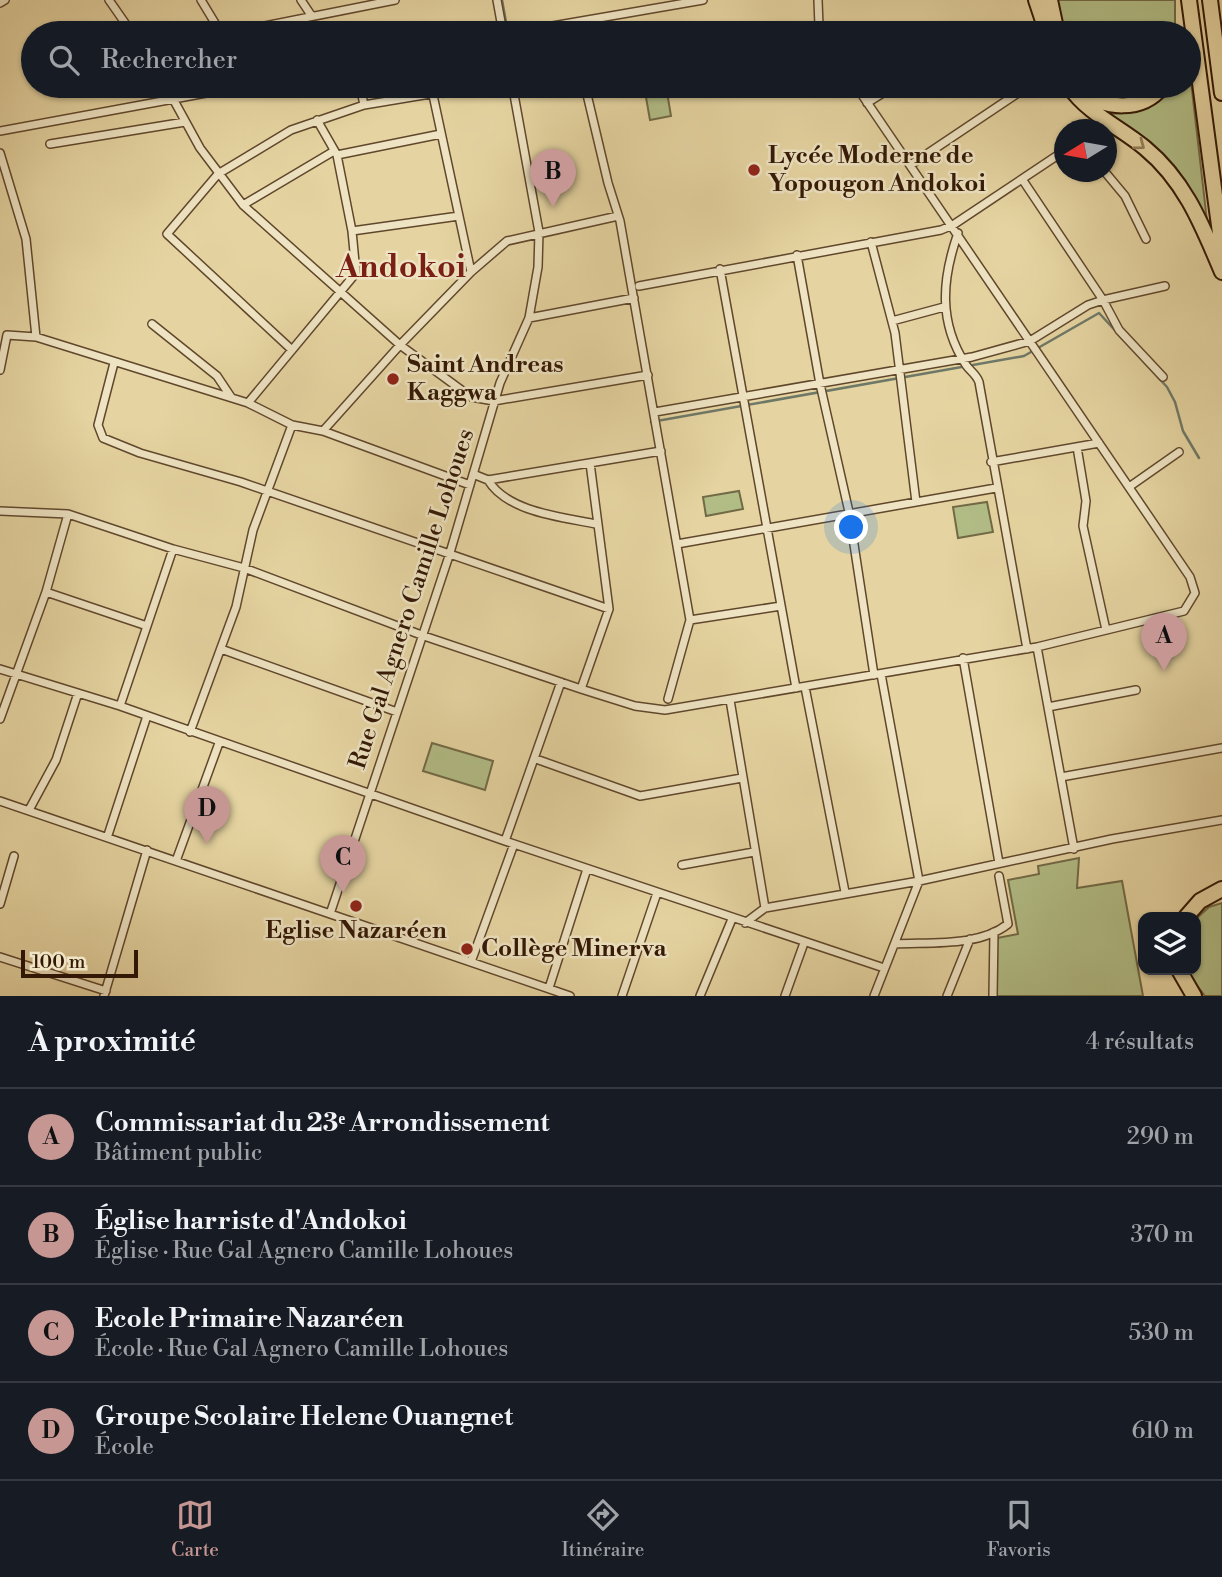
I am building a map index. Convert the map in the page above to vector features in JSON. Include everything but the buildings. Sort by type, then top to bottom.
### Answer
[{"type":"highway","points":[[1036,0],[1043,21]]},
{"type":"highway","points":[[1050,0],[1054,21]]},
{"type":"highway","points":[[1210,0],[1222,93]]},
{"type":"highway","points":[[1186,21],[1189,1]]},
{"type":"highway","points":[[1189,1],[1192,21]]},
{"type":"highway","points":[[1201,91],[1222,248]]},
{"type":"highway","points":[[1081,98],[1098,115],[1145,148],[1179,183],[1195,210],[1222,272]]},
{"type":"highway","points":[[1092,98],[1115,106],[1139,103],[1146,98]]},
{"type":"highway","points":[[1190,912],[1200,901],[1222,889]]},
{"type":"highway","points":[[1181,975],[1194,996]]},
{"type":"street","points":[[0,3],[5,0]]},
{"type":"street","points":[[109,0],[124,21]]},
{"type":"street","points":[[201,0],[214,21]]},
{"type":"street","points":[[301,0],[311,15]]},
{"type":"street","points":[[284,21],[395,0]]},
{"type":"street","points":[[497,0],[501,21]]},
{"type":"street","points":[[581,21],[703,0]]},
{"type":"street","points":[[818,0],[820,21]]},
{"type":"street","points":[[0,131],[172,98],[218,174],[243,205],[400,345],[471,397],[494,401],[648,375]]},
{"type":"street","points":[[363,98],[364,105]]},
{"type":"street","points":[[292,350],[167,234],[218,174],[291,130],[364,105],[412,98]]},
{"type":"street","points":[[434,98],[471,272]]},
{"type":"street","name":"Rue Gal Agnero Camille Lohoues","points":[[330,914],[424,636],[494,401],[505,369],[529,318],[538,267],[539,232],[515,98]]},
{"type":"street","points":[[588,98],[618,216],[690,620],[668,699]]},
{"type":"street","points":[[0,511],[68,514],[173,549],[244,568],[424,636],[581,689],[635,706],[665,710],[1027,649],[1180,613],[1188,608],[1194,597],[1190,577],[912,164],[864,98]]},
{"type":"street","points":[[867,103],[875,98]]},
{"type":"street","points":[[912,164],[1011,98]]},
{"type":"street","points":[[248,403],[342,293],[357,269],[352,231],[335,153],[317,120]]},
{"type":"street","points":[[50,144],[185,122]]},
{"type":"street","points":[[243,205],[335,153],[440,134]]},
{"type":"street","points":[[0,153],[26,239],[36,337]]},
{"type":"street","points":[[639,286],[953,225],[1054,158]]},
{"type":"street","points":[[1022,179],[1103,300],[1119,330],[1163,377]]},
{"type":"street","points":[[1113,182],[1125,196],[1146,239]]},
{"type":"street","points":[[352,231],[459,216]]},
{"type":"street","points":[[323,431],[400,345],[471,272],[507,241],[618,216]]},
{"type":"street","points":[[958,233],[945,281],[944,307],[963,358],[979,382],[991,462],[1027,649]]},
{"type":"street","points":[[871,242],[892,321],[916,502]]},
{"type":"street","points":[[797,255],[820,384],[849,512],[919,881],[874,996]]},
{"type":"street","points":[[720,269],[796,688]]},
{"type":"street","points":[[655,412],[963,358],[1030,341],[1088,306],[1103,300],[1165,286]]},
{"type":"street","points":[[529,318],[634,298]]},
{"type":"street","points":[[892,321],[944,307]]},
{"type":"street","points":[[152,324],[217,376],[231,397]]},
{"type":"street","points":[[0,370],[4,335],[36,337],[231,397],[292,425],[323,431],[470,485]]},
{"type":"street","points":[[114,363],[98,425],[103,438],[609,609]]},
{"type":"street","points":[[190,732],[236,607],[244,568],[267,493],[292,425]]},
{"type":"street","points":[[991,462],[1099,443]]},
{"type":"street","points":[[1077,447],[1086,501],[1083,526],[1106,630]]},
{"type":"street","points":[[473,474],[488,480],[661,451]]},
{"type":"street","points":[[1129,486],[1179,452]]},
{"type":"street","points":[[581,689],[609,609],[590,464]]},
{"type":"street","points":[[488,480],[497,493],[515,502],[596,524]]},
{"type":"street","points":[[677,544],[996,488]]},
{"type":"street","points":[[0,719],[46,592],[68,514]]},
{"type":"street","points":[[120,706],[173,549]]},
{"type":"street","points":[[46,592],[147,626]]},
{"type":"street","points":[[690,620],[781,606]]},
{"type":"street","points":[[1037,647],[1074,849]]},
{"type":"street","points":[[221,649],[397,712]]},
{"type":"street","points":[[963,658],[999,863]]},
{"type":"street","points":[[0,668],[120,706],[219,743],[732,919],[884,968]]},
{"type":"street","points":[[505,841],[561,682]]},
{"type":"street","points":[[805,687],[845,892]]},
{"type":"street","points":[[1048,707],[1136,691]]},
{"type":"street","points":[[29,810],[56,760],[78,693]]},
{"type":"street","points":[[730,700],[765,908]]},
{"type":"street","points":[[107,835],[147,716]]},
{"type":"street","points":[[176,861],[219,743]]},
{"type":"street","points":[[1061,777],[1222,748]]},
{"type":"street","points":[[536,759],[640,796],[742,778]]},
{"type":"street","points":[[0,801],[107,835],[570,996]]},
{"type":"street","points":[[745,923],[765,908],[919,881],[1112,839],[1222,820]]},
{"type":"street","points":[[471,962],[514,844]]},
{"type":"street","points":[[0,957],[105,993],[147,850]]},
{"type":"street","points":[[682,864],[754,852]]},
{"type":"street","points":[[0,904],[14,856]]},
{"type":"street","points":[[549,988],[587,869]]},
{"type":"street","points":[[895,944],[970,939],[994,932],[1008,924],[999,876]]},
{"type":"street","points":[[622,996],[657,893]]},
{"type":"street","points":[[700,996],[732,919]]},
{"type":"street","points":[[993,996],[994,932]]},
{"type":"street","points":[[947,996],[970,939]]},
{"type":"street","points":[[785,996],[804,943]]},
{"type":"green space","points":[[1054,0],[1175,0],[1175,21],[1058,21]]},
{"type":"green space","points":[[646,98],[668,98],[671,116],[650,120]]},
{"type":"green space","points":[[1160,98],[1193,98],[1207,221],[1184,179],[1158,151],[1110,114],[1145,107]]},
{"type":"green space","points":[[739,491],[743,509],[706,516],[703,497]]},
{"type":"green space","points":[[987,502],[993,532],[958,538],[953,507]]},
{"type":"green space","points":[[432,743],[493,761],[485,790],[423,771]]},
{"type":"green space","points":[[1079,858],[1077,888],[1122,881],[1143,996],[996,996],[997,938],[1018,934],[1008,880],[1039,874],[1038,866]]},
{"type":"green space","points":[[1222,903],[1222,996],[1205,996],[1189,975],[1201,975],[1201,914],[1209,907]]},
{"type":"waterway","points":[[502,0],[506,21]]},
{"type":"waterway","points":[[651,422],[1024,356],[1099,313],[1167,387],[1175,402],[1183,431],[1199,458]]},
{"type":"place","name":"Lycée Moderne de Yopougon Andokoi","points":[[754,170]]},
{"type":"place","name":"Église harriste d'Andokoi","points":[[553,207]]},
{"type":"place","name":"Saint Andreas Kaggwa","points":[[393,379]]},
{"type":"place","name":"Commissariat du 23ᵉ Arrondissement","points":[[1164,671]]},
{"type":"place","name":"Groupe Scolaire Helene Ouangnet","points":[[207,844]]},
{"type":"place","name":"Ecole Primaire Nazaréen","points":[[343,893]]},
{"type":"place","name":"Eglise Nazaréen","points":[[356,906]]},
{"type":"place","name":"Collège Minerva","points":[[467,949]]},
{"type":"district","name":"Andokoi","points":[[401,267]]}]
